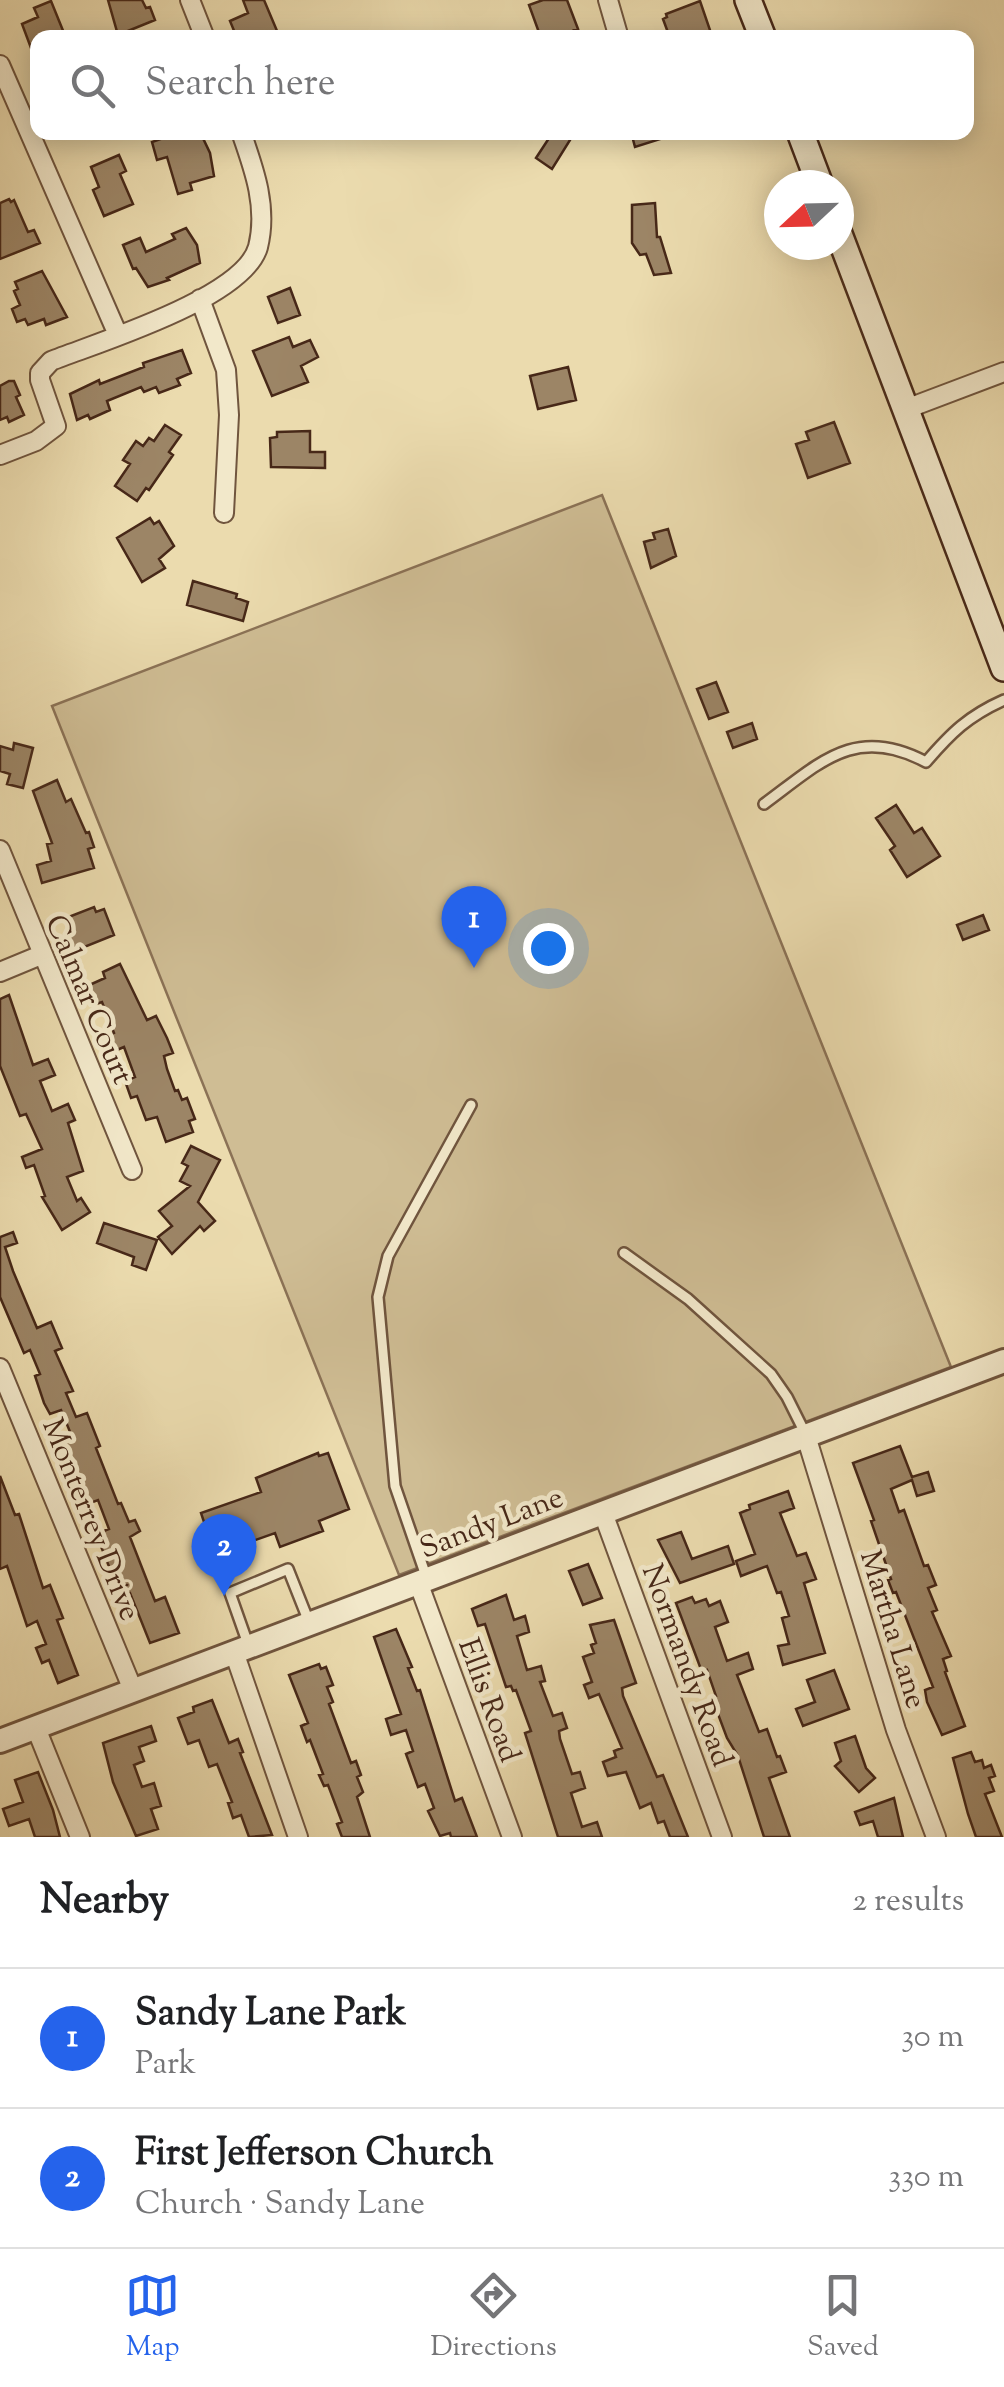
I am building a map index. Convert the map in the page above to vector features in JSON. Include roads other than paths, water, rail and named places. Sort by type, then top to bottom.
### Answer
[{"type":"main road","points":[[748,0],[760,30]]},
{"type":"main road","points":[[803,140],[814,170]]},
{"type":"main road","points":[[849,260],[1004,668]]},
{"type":"street","points":[[190,0],[202,30]]},
{"type":"street","points":[[608,0],[616,30]]},
{"type":"street","points":[[0,65],[30,134]]},
{"type":"street","points":[[33,140],[118,335]]},
{"type":"street","points":[[0,455],[36,440],[56,426],[40,380],[40,373],[51,362],[200,299],[242,273],[257,250],[261,207],[244,140]]},
{"type":"street","points":[[200,299],[226,370],[229,415],[224,513]]},
{"type":"street","points":[[906,409],[1004,372]]},
{"type":"street","name":"Calmar Court","points":[[0,850],[132,1170]]},
{"type":"street","points":[[0,972],[41,955]]},
{"type":"street","name":"Sandy Lane","points":[[0,1741],[1004,1361]]},
{"type":"street","name":"Monterrey Drive","points":[[0,1368],[133,1690]]},
{"type":"street","name":"Martha Lane","points":[[806,1436],[896,1730],[936,1837]]},
{"type":"street","name":"Normandy Road","points":[[602,1512],[722,1837]]},
{"type":"street","name":"Ellis Road","points":[[422,1580],[512,1837]]},
{"type":"street","points":[[241,1649],[298,1837]]},
{"type":"street","points":[[36,1728],[80,1837]]},
{"type":"lane","points":[[764,804],[822,762],[850,749],[888,745],[926,762],[974,714],[1004,700]]},
{"type":"lane","points":[[422,1580],[395,1486],[378,1298],[388,1256],[471,1105]]},
{"type":"lane","points":[[624,1254],[688,1299],[770,1374],[787,1397],[806,1436]]},
{"type":"lane","points":[[241,1649],[230,1593],[288,1569],[310,1623]]},
{"type":"place","name":"Sandy Lane Park","points":[[474,968]]},
{"type":"place","name":"First Jefferson Church","points":[[224,1596]]}]
